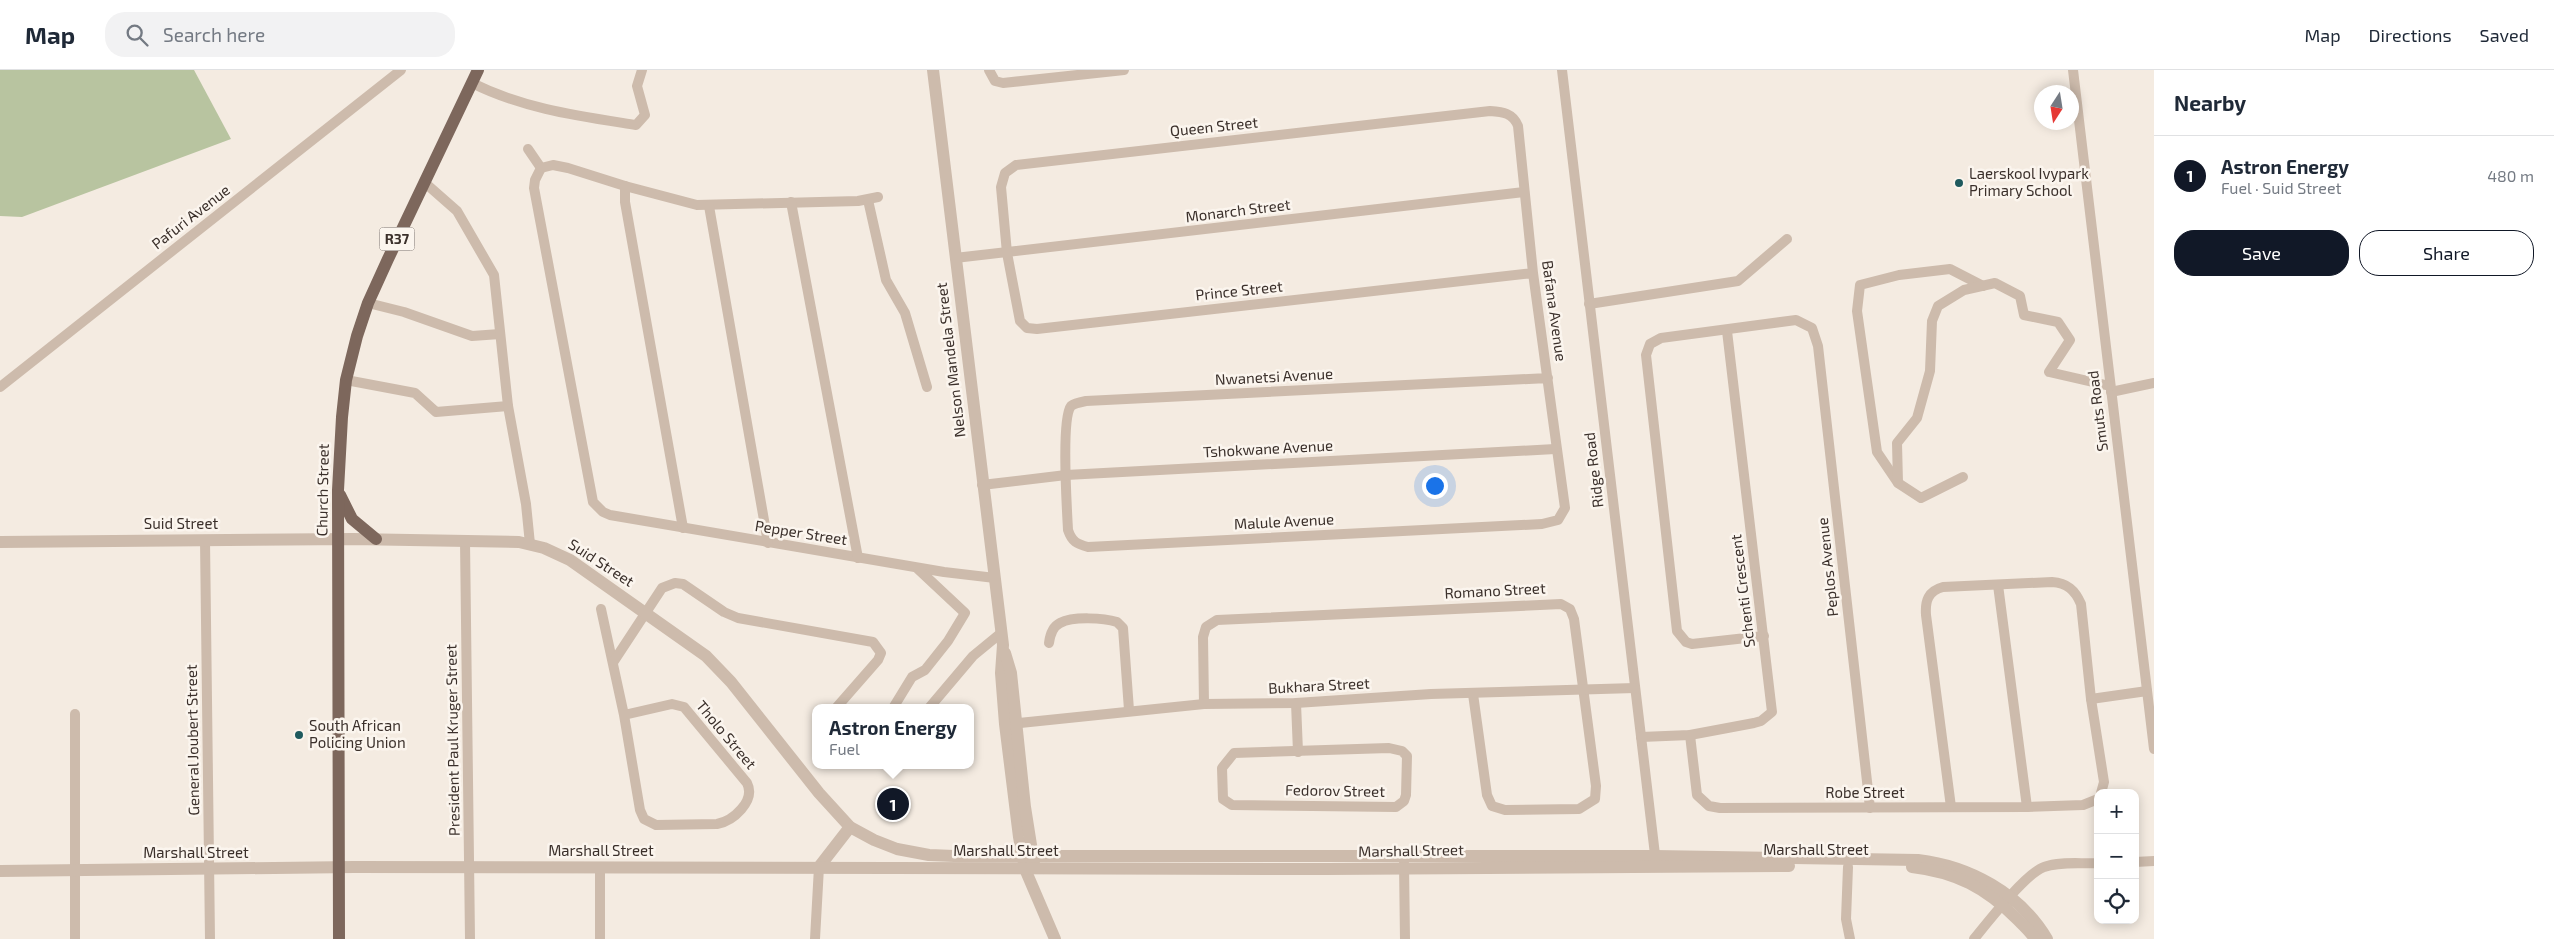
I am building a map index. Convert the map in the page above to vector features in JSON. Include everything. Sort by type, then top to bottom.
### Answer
[{"type":"main road","name":"Church Street","points":[[339,939],[338,490],[346,380],[368,303],[478,70]]},
{"type":"main road","points":[[338,490],[352,519],[376,539]]},
{"type":"street","name":"Pafuri Avenue","points":[[0,387],[401,70]]},
{"type":"street","points":[[472,83],[502,98],[553,112],[636,125],[645,116],[638,86],[642,70]]},
{"type":"street","name":"Nelson Mandela Street","points":[[933,70],[1002,639],[1001,672],[1011,724],[1016,775],[1033,884],[1055,939]]},
{"type":"street","points":[[989,70],[995,81],[1003,83],[1124,70]]},
{"type":"street","name":"Ridge Road","points":[[1562,70],[1656,861]]},
{"type":"street","name":"Smuts Road","points":[[2073,70],[2154,749]]},
{"type":"street","name":"Queen Street","points":[[1007,253],[1001,187],[1005,173],[1016,165],[1490,111],[1510,114]]},
{"type":"street","name":"Bafana Avenue","points":[[1510,114],[1515,118],[1518,126],[1533,273],[1564,503],[1563,514]]},
{"type":"street","points":[[528,149],[542,168],[553,165],[568,168],[688,204],[709,206],[873,198],[886,280],[905,313],[928,387]]},
{"type":"street","name":"Pepper Street","points":[[542,168],[535,180],[534,188],[593,502],[603,512],[768,543],[968,576],[995,578]]},
{"type":"street","points":[[424,182],[457,211],[494,275],[508,406],[526,504],[530,544]]},
{"type":"street","points":[[625,186],[625,202],[683,528]]},
{"type":"street","name":"Monarch Street","points":[[955,258],[1524,192]]},
{"type":"street","points":[[791,202],[858,558]]},
{"type":"street","points":[[709,206],[768,543]]},
{"type":"street","points":[[1589,304],[1738,281],[1787,239]]},
{"type":"street","name":"Prince Street","points":[[1007,253],[1020,321],[1027,328],[1037,329],[1533,273]]},
{"type":"street","points":[[1963,477],[1921,498],[1898,483],[1877,452],[1856,311],[1860,284],[1899,275],[1950,270],[1983,286]]},
{"type":"street","points":[[1898,483],[1897,443],[1917,418],[1930,371],[1932,321],[1938,306],[1964,290],[1995,283],[2020,296],[2024,315],[2058,322],[2070,340],[2049,372],[2111,389],[2154,383]]},
{"type":"street","points":[[368,303],[404,312],[472,336],[500,334]]},
{"type":"street","name":"Peplos Avenue","points":[[1727,331],[1796,320],[1808,325],[1815,334],[1818,346],[1870,808]]},
{"type":"street","points":[[1727,331],[1661,338],[1648,349],[1647,366],[1677,631],[1686,642],[1692,644],[1764,636]]},
{"type":"street","name":"Schenti Crescent","points":[[1641,736],[1690,735],[1761,721],[1772,712],[1727,331]]},
{"type":"street","name":"Nwanetsi Avenue","points":[[1066,475],[1068,414],[1074,404],[1086,401],[1548,378]]},
{"type":"street","points":[[346,380],[415,393],[436,412],[508,406]]},
{"type":"street","name":"Tshokwane Avenue","points":[[982,485],[1066,475],[1556,449]]},
{"type":"street","name":"Malule Avenue","points":[[1066,475],[1068,530],[1071,539],[1079,544],[1088,546],[1542,524],[1558,520],[1563,514]]},
{"type":"street","name":"Suid Street","points":[[0,542],[376,539],[465,540],[530,544],[570,560],[706,656],[731,682],[819,793],[850,827],[874,840],[897,849],[929,855],[1028,855]]},
{"type":"street","name":"General Joubert Street","points":[[205,540],[211,870],[210,939]]},
{"type":"street","name":"President Paul Kruger Street","points":[[465,540],[470,939]]},
{"type":"street","points":[[895,704],[912,677],[925,670],[948,642],[965,613],[917,568]]},
{"type":"street","points":[[614,662],[662,588],[675,582],[683,584],[724,612],[738,618],[873,642],[881,653],[878,660],[840,704]]},
{"type":"street","points":[[1951,807],[1925,605],[1932,592],[1942,587],[2060,582],[2072,589],[2081,604],[2091,699],[2104,782],[2103,789]]},
{"type":"street","points":[[1998,585],[2027,807]]},
{"type":"street","name":"Romano Street","points":[[1204,704],[1203,637],[1206,627],[1216,620],[1550,603],[1561,604],[1573,613],[1596,794],[1590,803],[1579,809],[1505,810],[1492,806],[1487,795],[1472,694]]},
{"type":"street","name":"Tholo Street","points":[[601,609],[614,662],[640,810],[650,823],[656,825],[721,824],[747,802],[750,789],[747,784],[684,707],[672,704],[624,715]]},
{"type":"street","points":[[1049,643],[1054,628],[1061,622],[1074,620],[1117,622],[1123,628],[1129,710]]},
{"type":"street","points":[[932,704],[974,656],[1002,639]]},
{"type":"street","name":"Bukhara Street","points":[[1011,724],[1129,710],[1204,704],[1296,703],[1431,694],[1635,688]]},
{"type":"street","points":[[2091,699],[2146,691]]},
{"type":"street","points":[[1296,703],[1298,752]]},
{"type":"street","points":[[75,714],[75,939]]},
{"type":"street","name":"Robe Street","points":[[1690,735],[1695,788],[1701,801],[1709,806],[1720,808],[2027,807],[2083,805],[2094,801]]},
{"type":"street","name":"Fedorov Street","points":[[1397,749],[1407,756],[1404,800],[1396,807],[1386,807],[1232,805],[1223,799],[1222,768],[1234,753],[1298,752],[1397,749]]},
{"type":"street","points":[[815,939],[819,868],[850,827]]},
{"type":"street","name":"Marshall Street","points":[[1028,855],[1404,862]]},
{"type":"street","name":"Marshall Street","points":[[0,872],[600,867],[1030,869],[1404,862],[1918,860],[1956,868],[1981,878],[2007,901],[2035,939]]},
{"type":"street","name":"Marshall Street","points":[[1656,861],[1848,867],[1900,866],[1953,876],[1983,889],[2029,914],[2047,939]]},
{"type":"street","points":[[2139,862],[2154,861]]},
{"type":"street","points":[[1404,862],[1405,939]]},
{"type":"street","points":[[1974,939],[2032,874],[2043,867],[2094,863]]},
{"type":"street","points":[[600,867],[600,939]]},
{"type":"street","points":[[1848,867],[1846,919],[1850,939]]},
{"type":"green space","points":[[0,70],[194,70],[231,139],[22,217],[0,216]]},
{"type":"place","name":"Laerskool Ivypark Primary School","points":[[1959,183]]},
{"type":"place","name":"South African Policing Union","points":[[299,735]]},
{"type":"place","name":"Astron Energy","points":[[893,804]]}]
